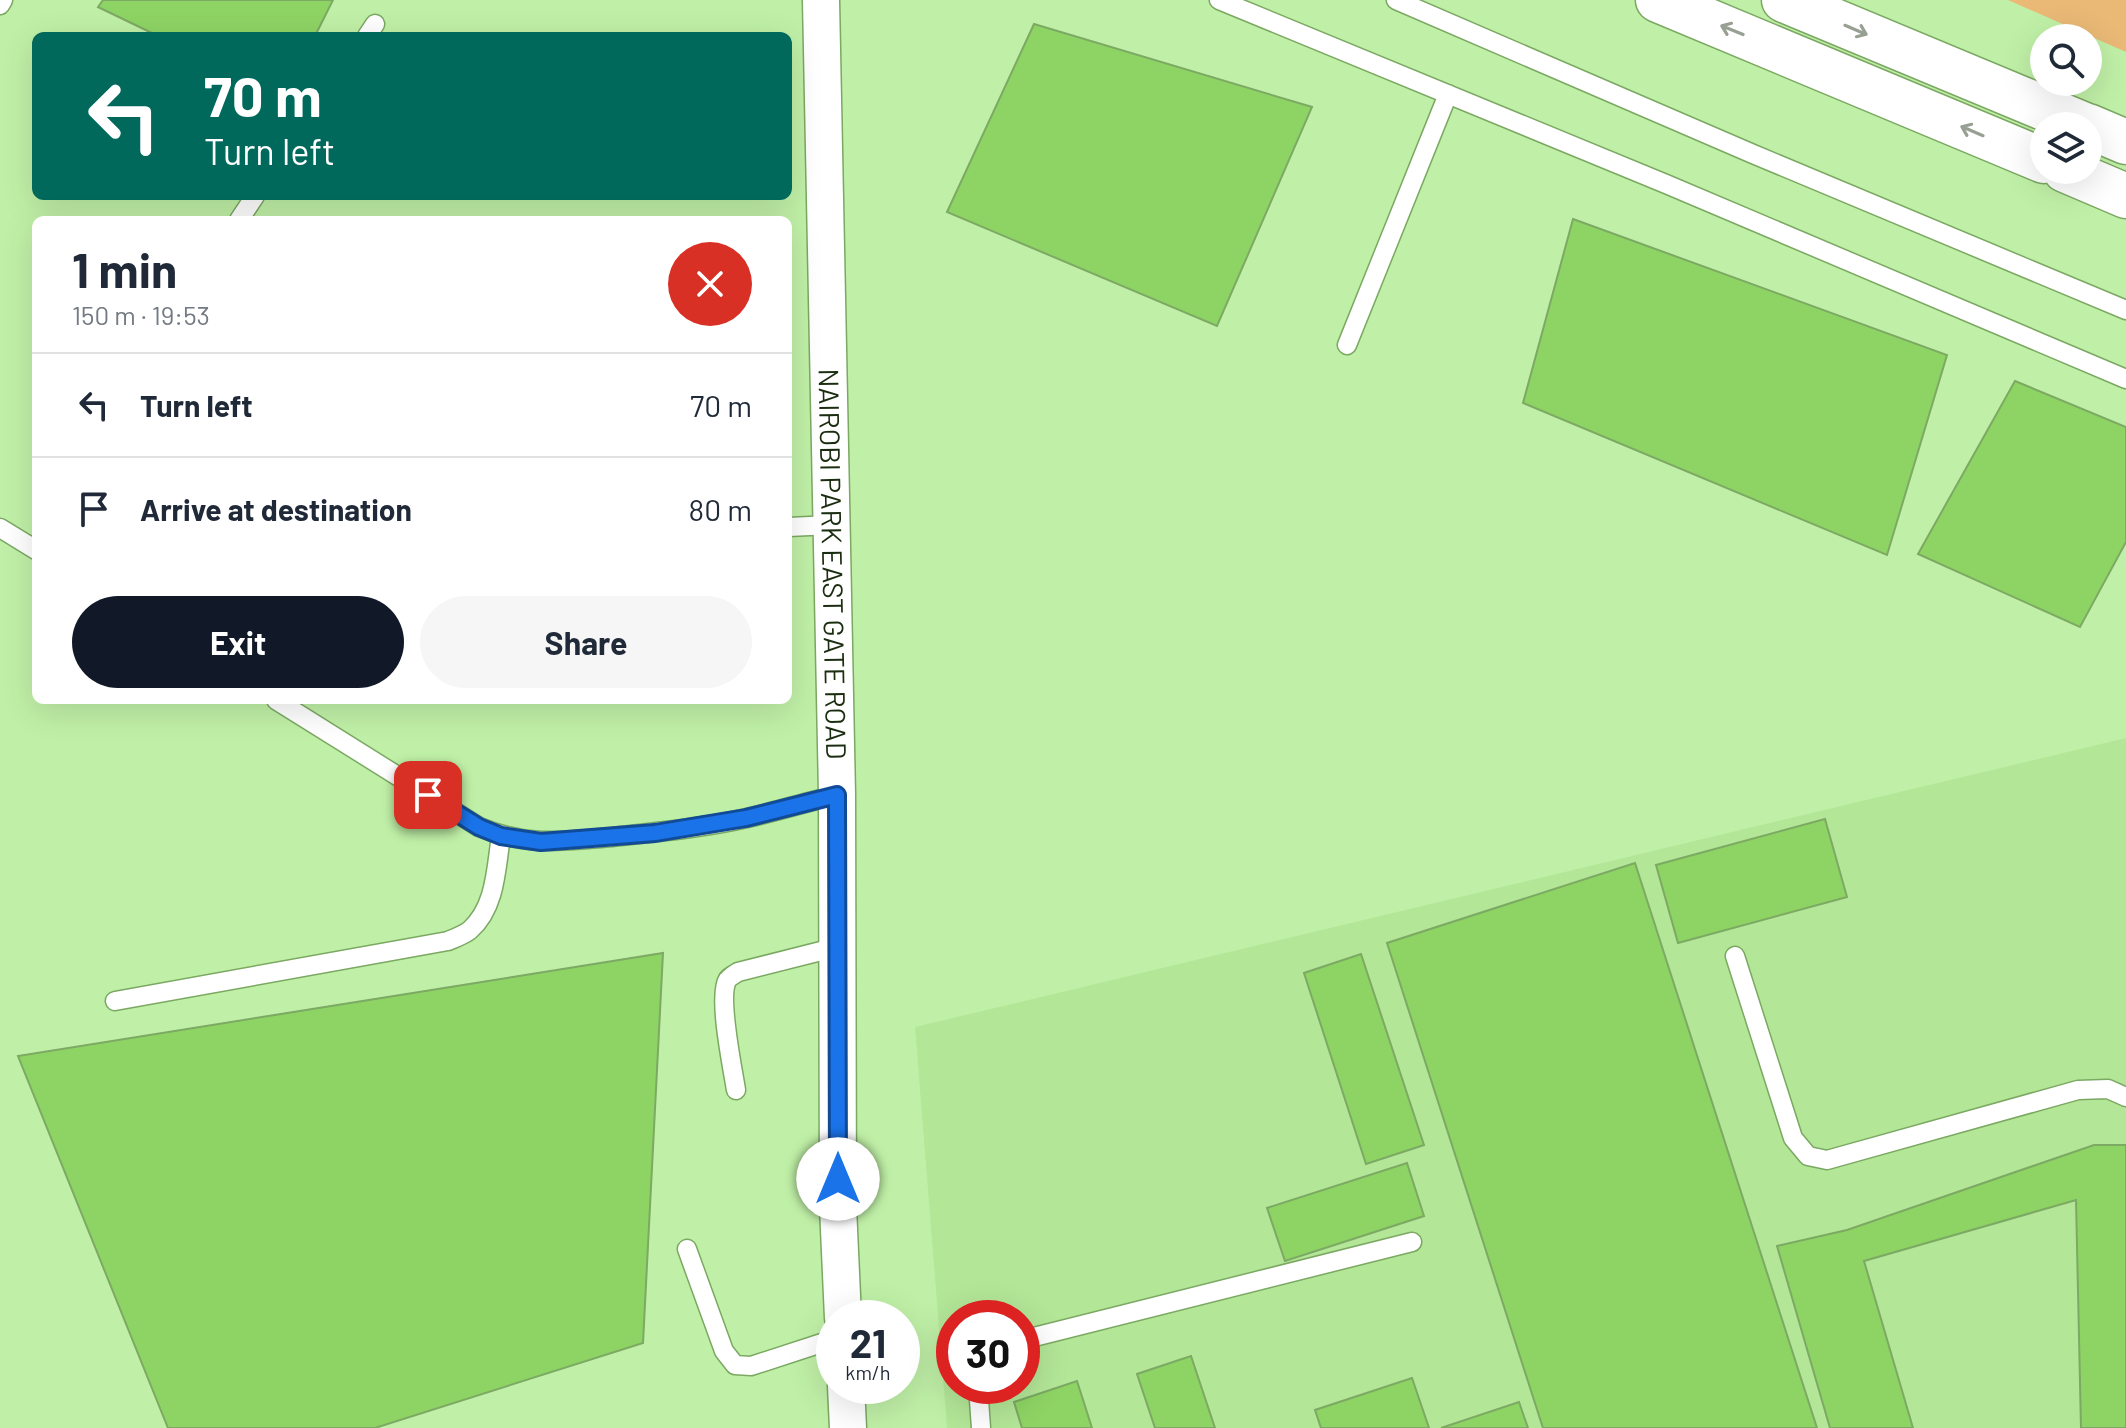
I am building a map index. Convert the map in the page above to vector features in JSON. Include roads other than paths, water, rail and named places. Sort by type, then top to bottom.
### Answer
[{"type":"main road","points":[[1658,0],[2030,155]]},
{"type":"main road","points":[[1784,0],[2054,112]]},
{"type":"main road","points":[[2102,132],[2126,142]]},
{"type":"main road","points":[[2098,184],[2126,196]]},
{"type":"street","name":"NAIROBI PARK EAST GATE ROAD","points":[[821,0],[837,795],[838,1207],[842,1300]]},
{"type":"street","points":[[847,1404],[848,1428]]},
{"type":"lane","points":[[1219,0],[1666,184],[2126,379]]},
{"type":"lane","points":[[1396,0],[2126,310]]},
{"type":"lane","points":[[1347,345],[1448,94]]},
{"type":"lane","points":[[792,527],[832,525]]},
{"type":"lane","points":[[0,528],[32,548]]},
{"type":"lane","points":[[282,704],[479,827],[501,836],[541,842],[655,833],[746,818],[837,795]]},
{"type":"lane","points":[[115,1001],[448,941],[468,932],[484,915],[493,891],[501,836]]},
{"type":"lane","points":[[736,1090],[724,1007],[728,979],[738,972],[837,947]]},
{"type":"lane","points":[[1735,956],[1793,1138],[1808,1156],[1827,1160],[2078,1090],[2108,1089],[2126,1097]]},
{"type":"lane","points":[[1040,1335],[1412,1242]]},
{"type":"lane","points":[[687,1249],[724,1351],[735,1365],[751,1366],[816,1345]]},
{"type":"lane","points":[[979,1404],[981,1428]]}]
